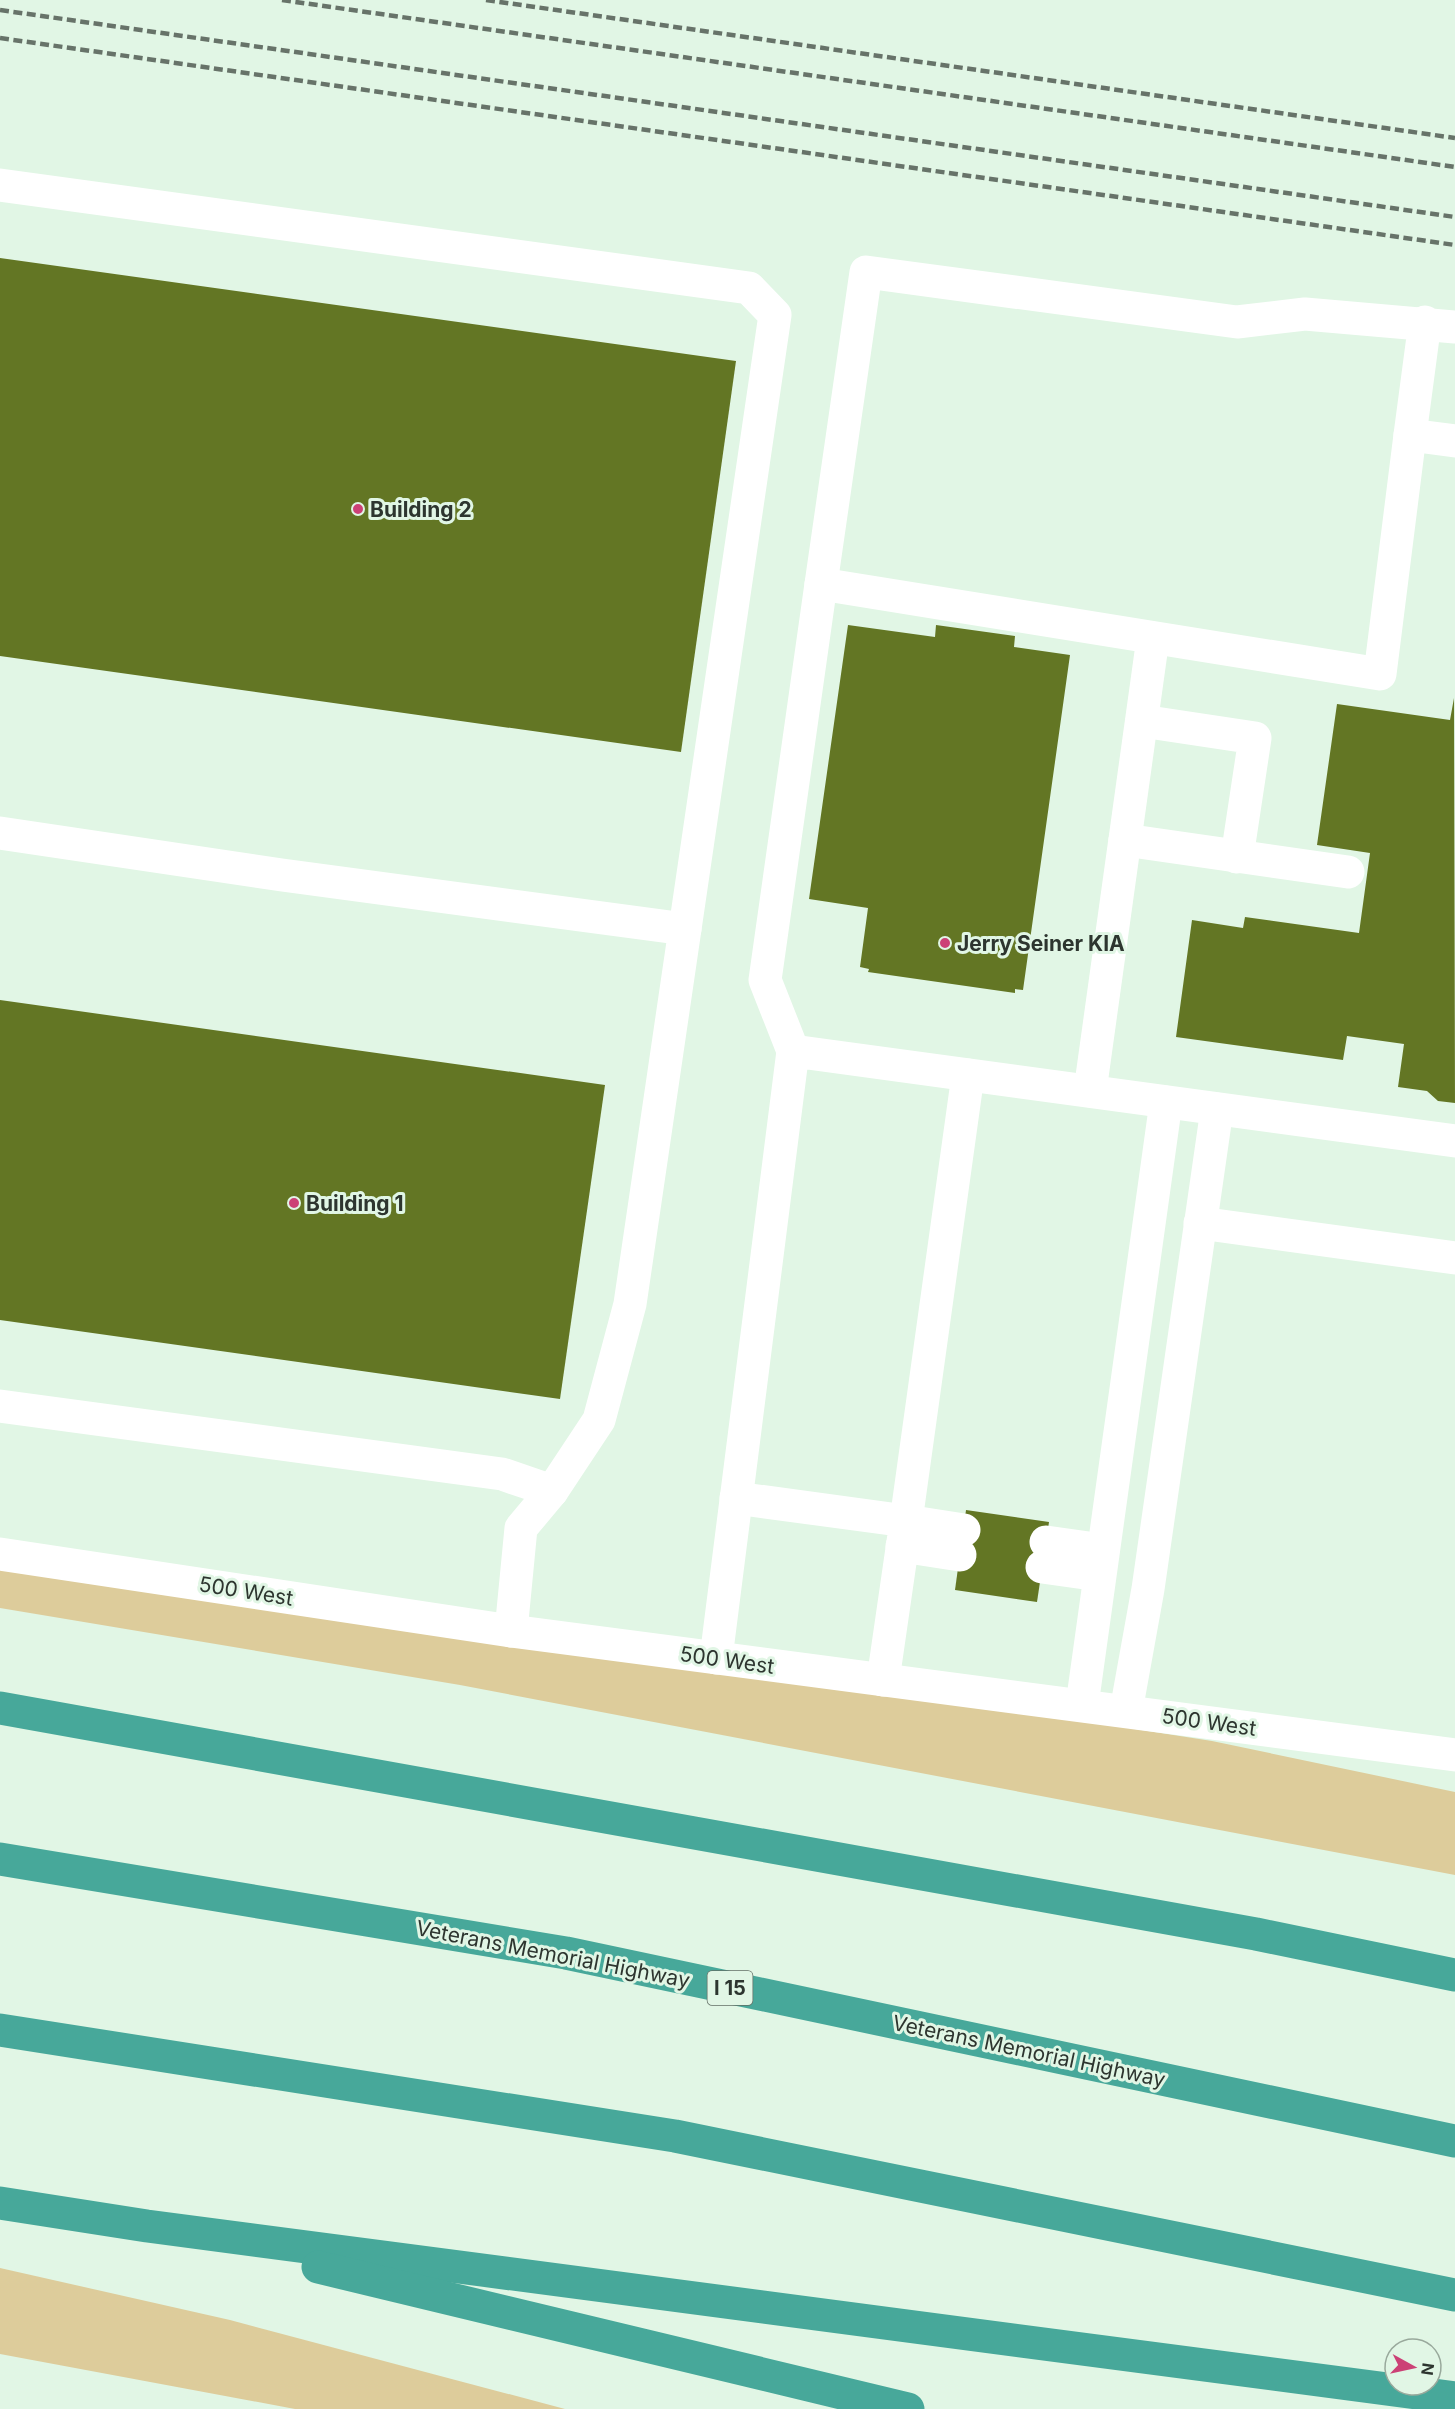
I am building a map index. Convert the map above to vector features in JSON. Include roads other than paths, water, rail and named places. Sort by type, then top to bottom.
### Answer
[{"type":"highway","points":[[0,1708],[1256,1934],[1455,1975]]},
{"type":"highway","name":"Veterans Memorial Highway","points":[[0,1859],[566,1953],[1455,2141]]},
{"type":"highway","points":[[1256,1934],[1455,1953]]},
{"type":"highway","points":[[0,2031],[675,2136],[1455,2295]]},
{"type":"highway","points":[[0,2203],[147,2226],[1455,2398]]},
{"type":"highway","points":[[147,2226],[908,2409]]},
{"type":"street","points":[[0,185],[749,288],[775,315],[630,1304],[599,1420],[552,1491],[521,1528],[511,1631]]},
{"type":"street","points":[[716,1658],[793,1051],[765,980],[821,584],[866,272],[1237,322],[1305,314],[1440,324],[1410,435],[1380,674],[821,584]]},
{"type":"street","points":[[1410,435],[1455,441]]},
{"type":"street","points":[[1090,1091],[1153,638]]},
{"type":"street","points":[[1142,721],[1255,738],[1237,857]]},
{"type":"street","points":[[0,833],[685,929]]},
{"type":"street","points":[[1125,840],[1347,872]]},
{"type":"street","points":[[793,1051],[1455,1141]]},
{"type":"street","points":[[883,1680],[968,1075]]},
{"type":"street","points":[[1082,1705],[1166,1102]]},
{"type":"street","points":[[1126,1711],[1148,1589],[1217,1109]]},
{"type":"street","points":[[1200,1223],[1455,1258]]},
{"type":"street","points":[[0,1406],[502,1474],[552,1491]]},
{"type":"street","points":[[736,1498],[904,1534],[962,1542]]},
{"type":"street","name":"500 West","points":[[0,1554],[511,1631],[1455,1755]]},
{"type":"street","points":[[1044,1554],[1101,1563]]},
{"type":"railway","points":[[282,0],[1455,167]]},
{"type":"railway","points":[[486,0],[1455,138]]},
{"type":"railway","points":[[0,10],[1455,217]]},
{"type":"railway","points":[[0,38],[1455,245]]},
{"type":"place","name":"Building 2","points":[[358,509]]},
{"type":"place","name":"Jerry Seiner KIA","points":[[945,943]]},
{"type":"place","name":"Building 1","points":[[294,1203]]}]
